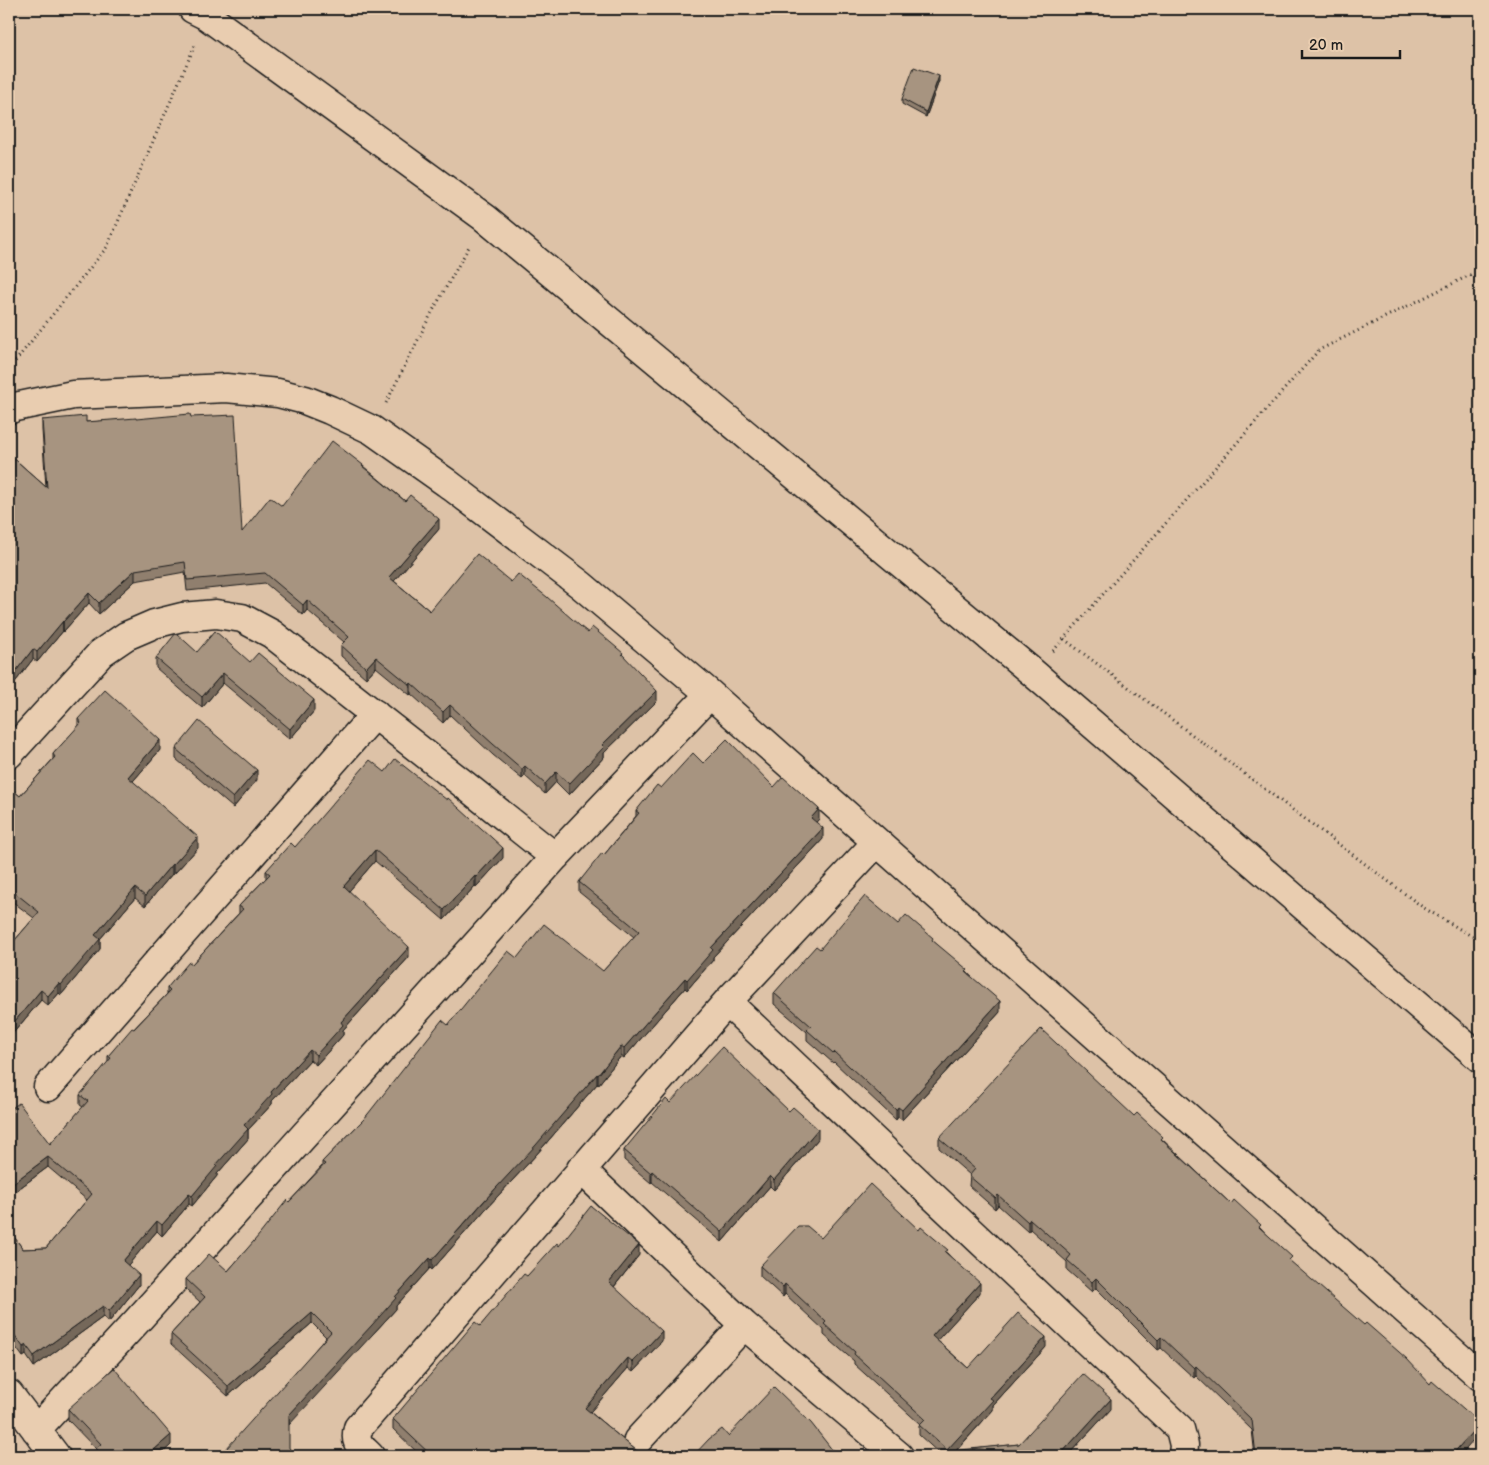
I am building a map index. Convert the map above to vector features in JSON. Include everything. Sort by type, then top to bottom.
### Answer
[{"type":"street","points":[[200,13],[485,218],[1032,672],[1480,1058]]},
{"type":"street","points":[[9,410],[15,407],[73,395],[226,388],[278,393],[305,400],[372,430],[448,483],[581,585],[710,694],[1480,1376]]},
{"type":"street","points":[[9,754],[101,653],[126,636],[154,624],[182,617],[216,614],[242,618],[272,634],[556,857]]},
{"type":"street","points":[[36,1430],[556,857],[710,694]]},
{"type":"street","points":[[48,1087],[375,714]]},
{"type":"street","points":[[370,1456],[358,1444],[356,1437],[358,1428],[727,1002],[877,842]]},
{"type":"street","points":[[727,1002],[1180,1429],[1184,1445],[1183,1456]]},
{"type":"street","points":[[581,1169],[744,1325],[899,1456]]},
{"type":"street","points":[[638,1440],[744,1325]]},
{"type":"street","points":[[9,1394],[56,1456]]},
{"type":"path","points":[[9,369],[107,247],[200,13]]},
{"type":"path","points":[[372,430],[431,314],[485,218]]},
{"type":"path","points":[[1032,672],[1064,639],[1319,350],[1480,270]]},
{"type":"path","points":[[1064,639],[1424,908],[1480,941]]},
{"type":"building","points":[[914,67],[939,76],[926,112],[902,99]]},
{"type":"building","points":[[190,414],[191,417],[235,415],[242,532],[270,497],[282,506],[332,441],[405,501],[410,495],[439,519],[389,577],[430,611],[477,554],[511,582],[518,574],[588,633],[592,627],[623,653],[657,691],[602,745],[604,747],[569,784],[556,772],[545,784],[525,766],[522,769],[450,705],[443,712],[411,683],[410,685],[376,657],[366,668],[341,645],[349,637],[307,600],[303,605],[265,573],[187,580],[185,562],[135,570],[99,603],[89,593],[37,652],[33,649],[9,680],[9,454],[47,488],[42,420],[86,416],[86,422]]},
{"type":"building","points":[[215,631],[250,662],[258,653],[314,700],[290,729],[223,673],[202,697],[156,658],[176,633],[197,652]]},
{"type":"building","points":[[105,690],[160,740],[128,777],[198,837],[145,896],[135,888],[95,935],[100,939],[61,985],[59,983],[48,996],[41,990],[9,1028],[9,947],[39,912],[9,888],[9,787],[20,796],[55,757],[53,754],[81,723],[78,719]]},
{"type":"building","points":[[199,721],[257,770],[233,798],[176,749]]},
{"type":"building","points":[[727,739],[774,787],[783,777],[819,809],[811,818],[823,828],[711,948],[713,950],[687,980],[685,978],[624,1048],[621,1046],[536,1145],[432,1260],[430,1258],[372,1325],[289,1415],[289,1448],[298,1456],[226,1456],[226,1449],[331,1332],[312,1313],[228,1386],[171,1334],[205,1297],[186,1279],[209,1254],[228,1271],[287,1200],[289,1202],[325,1164],[322,1162],[364,1119],[442,1020],[448,1025],[508,951],[517,958],[544,924],[603,971],[639,931],[579,882],[602,853],[604,855],[639,813],[636,811],[657,785],[661,788],[693,753],[703,763]]},
{"type":"building","points":[[395,759],[447,800],[448,798],[503,848],[444,910],[375,850],[344,886],[409,947],[341,1022],[343,1025],[316,1055],[310,1050],[271,1092],[272,1094],[244,1125],[248,1129],[192,1196],[189,1194],[162,1225],[157,1221],[123,1261],[139,1275],[109,1311],[103,1306],[34,1356],[26,1345],[23,1347],[9,1327],[9,1230],[23,1249],[46,1248],[92,1194],[48,1157],[9,1186],[9,1104],[12,1108],[19,1103],[50,1144],[88,1101],[80,1095],[111,1058],[108,1056],[132,1028],[134,1029],[170,991],[167,988],[189,962],[192,964],[243,909],[239,906],[270,874],[266,871],[291,843],[295,847],[370,760],[385,772]]},
{"type":"building","points":[[865,896],[898,924],[906,915],[968,970],[966,972],[1000,1001],[902,1110],[898,1107],[896,1110],[834,1052],[807,1030],[811,1026],[774,993],[816,946],[820,949]]},
{"type":"building","points":[[1041,1029],[1134,1116],[1137,1113],[1163,1137],[1161,1139],[1231,1204],[1234,1200],[1261,1225],[1259,1227],[1292,1257],[1289,1260],[1364,1325],[1366,1323],[1407,1359],[1430,1384],[1432,1381],[1480,1423],[1451,1456],[1426,1456],[1423,1453],[1419,1456],[1256,1456],[1252,1420],[1196,1366],[1194,1368],[1161,1337],[1158,1340],[1096,1278],[1092,1282],[1067,1260],[1071,1255],[1030,1219],[1028,1222],[998,1195],[995,1198],[969,1176],[975,1169],[939,1138]]},
{"type":"building","points":[[722,1047],[789,1111],[793,1107],[818,1129],[774,1180],[770,1176],[722,1232],[652,1171],[651,1173],[624,1150],[666,1099],[670,1103]]},
{"type":"building","points":[[870,1184],[919,1230],[921,1227],[948,1250],[945,1252],[980,1283],[932,1336],[968,1368],[1018,1313],[1046,1337],[990,1398],[993,1400],[947,1450],[919,1425],[925,1419],[854,1354],[855,1352],[824,1324],[826,1322],[785,1284],[783,1287],[760,1266],[798,1226],[807,1226],[821,1238]]},
{"type":"building","points":[[591,1206],[639,1245],[609,1282],[662,1331],[633,1362],[628,1358],[585,1408],[643,1456],[432,1456],[393,1419],[475,1322],[480,1326],[524,1274],[527,1276],[557,1243],[559,1246]]},
{"type":"building","points":[[114,1368],[171,1435],[147,1456],[103,1456],[96,1448],[101,1444],[68,1409]]},
{"type":"building","points":[[1083,1374],[1111,1399],[1059,1456],[942,1456],[941,1452],[1019,1444]]},
{"type":"building","points":[[774,1387],[811,1423],[837,1456],[693,1456],[709,1439],[722,1429],[728,1436]]},
{"type":"building","points":[[1130,1451],[1136,1456],[1125,1456]]}]
